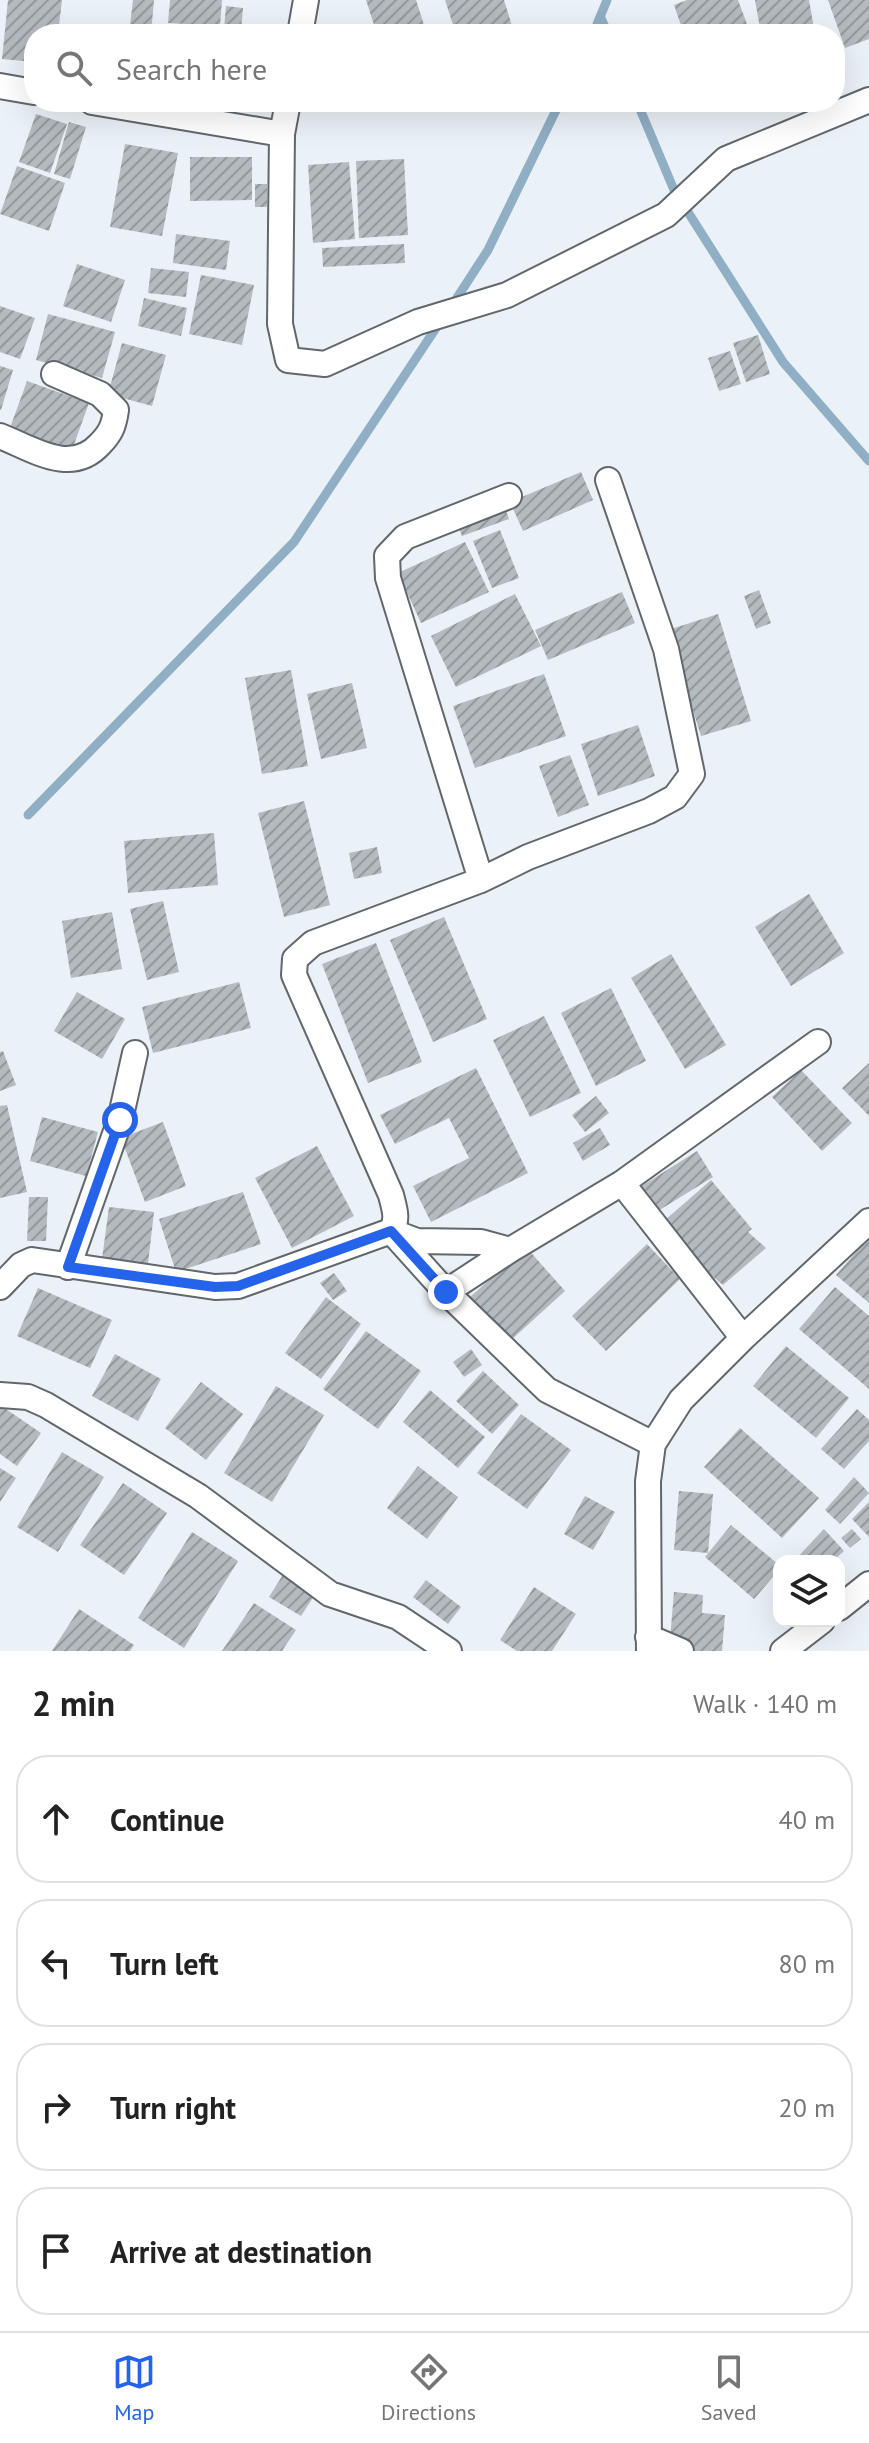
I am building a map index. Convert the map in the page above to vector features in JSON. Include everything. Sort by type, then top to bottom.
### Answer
[{"type":"street","points":[[302,24],[306,0]]},
{"type":"street","points":[[0,86],[24,90]]},
{"type":"street","points":[[845,110],[869,100]]},
{"type":"street","points":[[151,112],[282,134]]},
{"type":"street","points":[[286,112],[282,134],[280,324],[288,360],[325,364],[418,322],[507,295],[666,215],[726,159],[840,112]]},
{"type":"street","points":[[0,436],[59,460],[85,458],[100,445],[114,428],[116,410],[100,394],[54,374]]},
{"type":"street","points":[[0,1287],[21,1265],[32,1260],[215,1287],[238,1286],[391,1231],[396,1216],[391,1195],[294,975],[295,959],[313,943],[481,880],[528,857],[649,811],[675,797],[692,774],[666,649],[608,480]]},
{"type":"street","points":[[481,880],[388,578],[387,556],[405,537],[509,496]]},
{"type":"street","points":[[446,1292],[622,1183],[818,1042]]},
{"type":"street","points":[[68,1267],[120,1120],[135,1053]]},
{"type":"street","points":[[622,1183],[743,1338]]},
{"type":"street","points":[[681,1651],[649,1644],[648,1481],[653,1444],[681,1400],[869,1221]]},
{"type":"street","points":[[391,1231],[417,1241],[481,1242],[510,1250]]},
{"type":"street","points":[[391,1231],[446,1292],[547,1390],[653,1444]]},
{"type":"street","points":[[0,1395],[28,1397],[46,1405],[198,1496],[330,1594],[398,1617],[449,1651]]},
{"type":"street","points":[[845,1603],[869,1584]]},
{"type":"street","points":[[783,1651],[814,1627]]},
{"type":"building","points":[[8,0],[62,0],[59,24],[24,24],[24,61],[2,59]]},
{"type":"building","points":[[133,0],[154,0],[152,24],[130,24]]},
{"type":"building","points":[[170,0],[222,0],[220,24],[168,23]]},
{"type":"building","points":[[366,0],[416,0],[424,24],[374,24]]},
{"type":"building","points":[[445,0],[504,0],[511,24],[453,24]]},
{"type":"building","points":[[687,0],[738,0],[747,24],[681,24],[674,5]]},
{"type":"building","points":[[755,0],[809,0],[813,24],[759,24]]},
{"type":"building","points":[[828,0],[869,0],[869,39],[845,48],[845,24],[836,24]]},
{"type":"building","points":[[226,6],[243,8],[242,24],[224,24]]},
{"type":"building","points":[[36,114],[67,124],[50,173],[19,162]]},
{"type":"building","points":[[69,122],[86,127],[70,179],[54,174]]},
{"type":"building","points":[[125,144],[178,153],[162,236],[110,227]]},
{"type":"building","points":[[190,157],[252,157],[252,200],[190,201]]},
{"type":"building","points":[[404,159],[408,235],[359,238],[356,161]]},
{"type":"building","points":[[349,162],[355,239],[313,243],[308,165]]},
{"type":"building","points":[[17,166],[65,183],[49,231],[0,214]]},
{"type":"building","points":[[255,184],[267,184],[267,207],[255,207]]},
{"type":"building","points":[[176,234],[230,241],[226,270],[173,263]]},
{"type":"building","points":[[404,244],[405,263],[323,267],[322,248]]},
{"type":"building","points":[[77,264],[125,280],[111,322],[63,306]]},
{"type":"building","points":[[151,268],[189,272],[186,297],[148,293]]},
{"type":"building","points":[[201,275],[254,285],[242,345],[189,334]]},
{"type":"building","points":[[144,298],[187,308],[181,336],[138,326]]},
{"type":"building","points":[[0,306],[35,318],[20,359],[0,352]]},
{"type":"building","points":[[48,314],[115,332],[102,378],[36,360]]},
{"type":"building","points":[[758,335],[770,374],[746,382],[733,343]]},
{"type":"building","points":[[122,343],[166,355],[152,406],[108,394]]},
{"type":"building","points":[[730,351],[741,384],[719,391],[708,358]]},
{"type":"building","points":[[0,366],[13,370],[1,410],[0,410]]},
{"type":"building","points":[[27,381],[89,403],[72,450],[10,428]]},
{"type":"building","points":[[581,472],[593,500],[523,531],[510,502]]},
{"type":"building","points":[[502,500],[509,519],[462,536],[455,518]]},
{"type":"building","points":[[500,530],[519,578],[492,588],[473,541]]},
{"type":"building","points":[[465,542],[489,592],[421,623],[398,573]]},
{"type":"building","points":[[759,590],[771,623],[756,629],[744,596]]},
{"type":"building","points":[[622,592],[635,623],[548,660],[535,630]]},
{"type":"building","points":[[515,594],[541,646],[456,687],[431,636]]},
{"type":"building","points":[[718,614],[751,721],[701,736],[668,630]]},
{"type":"building","points":[[291,670],[308,766],[262,774],[245,678]]},
{"type":"building","points":[[544,674],[566,736],[475,768],[453,706]]},
{"type":"building","points":[[352,683],[367,748],[321,759],[307,694]]},
{"type":"building","points":[[638,725],[655,776],[598,796],[581,744]]},
{"type":"building","points":[[570,755],[589,805],[558,817],[539,766]]},
{"type":"building","points":[[304,801],[330,905],[284,917],[258,813]]},
{"type":"building","points":[[214,833],[218,885],[128,893],[124,841]]},
{"type":"building","points":[[377,847],[382,873],[354,879],[349,853]]},
{"type":"building","points":[[809,894],[844,953],[791,986],[755,927]]},
{"type":"building","points":[[163,901],[179,972],[147,980],[130,909]]},
{"type":"building","points":[[112,912],[122,969],[71,978],[62,921]]},
{"type":"building","points":[[444,917],[487,1019],[433,1042],[390,940]]},
{"type":"building","points":[[376,943],[422,1062],[368,1083],[322,964]]},
{"type":"building","points":[[671,954],[726,1045],[685,1069],[631,978]]},
{"type":"building","points":[[239,982],[251,1028],[153,1053],[142,1007]]},
{"type":"building","points":[[611,988],[646,1061],[596,1086],[561,1013]]},
{"type":"building","points":[[77,992],[125,1019],[102,1059],[54,1031]]},
{"type":"building","points":[[544,1016],[581,1093],[530,1117],[493,1040]]},
{"type":"building","points":[[3,1051],[16,1085],[0,1091],[0,1052]]},
{"type":"building","points":[[869,1063],[869,1116],[842,1088]]},
{"type":"building","points":[[476,1068],[528,1173],[431,1222],[413,1186],[469,1158],[449,1118],[395,1144],[380,1115]]},
{"type":"building","points":[[801,1070],[852,1123],[822,1151],[772,1097]]},
{"type":"building","points":[[596,1096],[609,1113],[585,1132],[572,1115]]},
{"type":"building","points":[[7,1105],[27,1192],[0,1198],[0,1106]]},
{"type":"building","points":[[42,1117],[98,1132],[86,1176],[30,1161]]},
{"type":"building","points":[[163,1122],[186,1186],[145,1202],[121,1138]]},
{"type":"building","points":[[600,1128],[610,1145],[583,1161],[573,1143]]},
{"type":"building","points":[[317,1146],[354,1216],[292,1248],[255,1178]]},
{"type":"building","points":[[697,1151],[713,1177],[653,1214],[637,1189]]},
{"type":"building","points":[[711,1180],[752,1229],[748,1232],[766,1248],[723,1285],[705,1270],[664,1221]]},
{"type":"building","points":[[243,1192],[261,1244],[176,1272],[159,1219]]},
{"type":"building","points":[[29,1197],[48,1197],[46,1241],[27,1241]]},
{"type":"building","points":[[109,1207],[154,1212],[148,1264],[102,1259]]},
{"type":"building","points":[[869,1237],[869,1303],[836,1275]]},
{"type":"building","points":[[647,1244],[680,1279],[606,1351],[572,1316]]},
{"type":"building","points":[[526,1247],[565,1291],[510,1341],[470,1297]]},
{"type":"building","points":[[334,1273],[347,1291],[333,1300],[320,1283]]},
{"type":"building","points":[[835,1287],[869,1316],[869,1389],[799,1329]]},
{"type":"building","points":[[38,1288],[112,1320],[90,1368],[17,1336]]},
{"type":"building","points":[[326,1297],[361,1324],[321,1379],[285,1353]]},
{"type":"building","points":[[366,1331],[421,1371],[378,1429],[323,1389]]},
{"type":"building","points":[[786,1346],[849,1398],[816,1438],[753,1386]]},
{"type":"building","points":[[471,1349],[482,1365],[464,1377],[453,1362]]},
{"type":"building","points":[[115,1354],[161,1379],[138,1421],[92,1396]]},
{"type":"building","points":[[483,1371],[519,1405],[492,1434],[456,1401]]},
{"type":"building","points":[[201,1382],[243,1414],[206,1460],[165,1428]]},
{"type":"building","points":[[276,1386],[324,1415],[272,1502],[224,1473]]},
{"type":"building","points":[[430,1390],[485,1437],[458,1468],[403,1422]]},
{"type":"building","points":[[0,1405],[41,1433],[17,1466],[0,1454]]},
{"type":"building","points":[[857,1409],[869,1420],[869,1441],[844,1469],[821,1449]]},
{"type":"building","points":[[521,1414],[571,1450],[527,1509],[477,1473]]},
{"type":"building","points":[[740,1428],[819,1498],[782,1538],[704,1467]]},
{"type":"building","points":[[62,1452],[104,1477],[58,1552],[17,1527]]},
{"type":"building","points":[[418,1466],[458,1497],[427,1539],[387,1508]]},
{"type":"building","points":[[0,1468],[16,1478],[0,1502]]},
{"type":"building","points":[[854,1477],[869,1493],[840,1524],[825,1510]]},
{"type":"building","points":[[123,1483],[167,1513],[124,1575],[80,1545]]},
{"type":"building","points":[[679,1491],[713,1494],[708,1553],[674,1550]]},
{"type":"building","points":[[585,1496],[615,1512],[593,1550],[564,1534]]},
{"type":"building","points":[[869,1502],[869,1537],[852,1519]]},
{"type":"building","points":[[731,1525],[773,1560],[773,1577],[754,1599],[705,1557]]},
{"type":"building","points":[[824,1529],[844,1551],[840,1555],[800,1555]]},
{"type":"building","points":[[852,1529],[861,1539],[850,1548],[841,1538]]},
{"type":"building","points":[[192,1532],[238,1561],[184,1648],[138,1618]]},
{"type":"building","points":[[284,1573],[316,1593],[301,1616],[269,1597]]},
{"type":"building","points":[[426,1580],[461,1607],[448,1624],[413,1597]]},
{"type":"building","points":[[534,1587],[576,1614],[552,1651],[517,1651],[500,1640]]},
{"type":"building","points":[[674,1592],[703,1595],[702,1613],[725,1615],[722,1651],[669,1651]]},
{"type":"building","points":[[254,1603],[296,1630],[282,1651],[222,1651]]},
{"type":"building","points":[[79,1609],[134,1645],[130,1651],[52,1651]]},
{"type":"waterway","points":[[597,24],[607,0]]},
{"type":"waterway","points":[[601,18],[604,24]]},
{"type":"waterway","points":[[451,307],[488,250],[555,112]]},
{"type":"waterway","points":[[641,112],[674,190],[783,362],[869,461]]},
{"type":"waterway","points":[[28,815],[294,542],[442,319]]},
{"type":"route","points":[[120,1120],[68,1267],[215,1287],[238,1286],[391,1231],[446,1292]]}]
